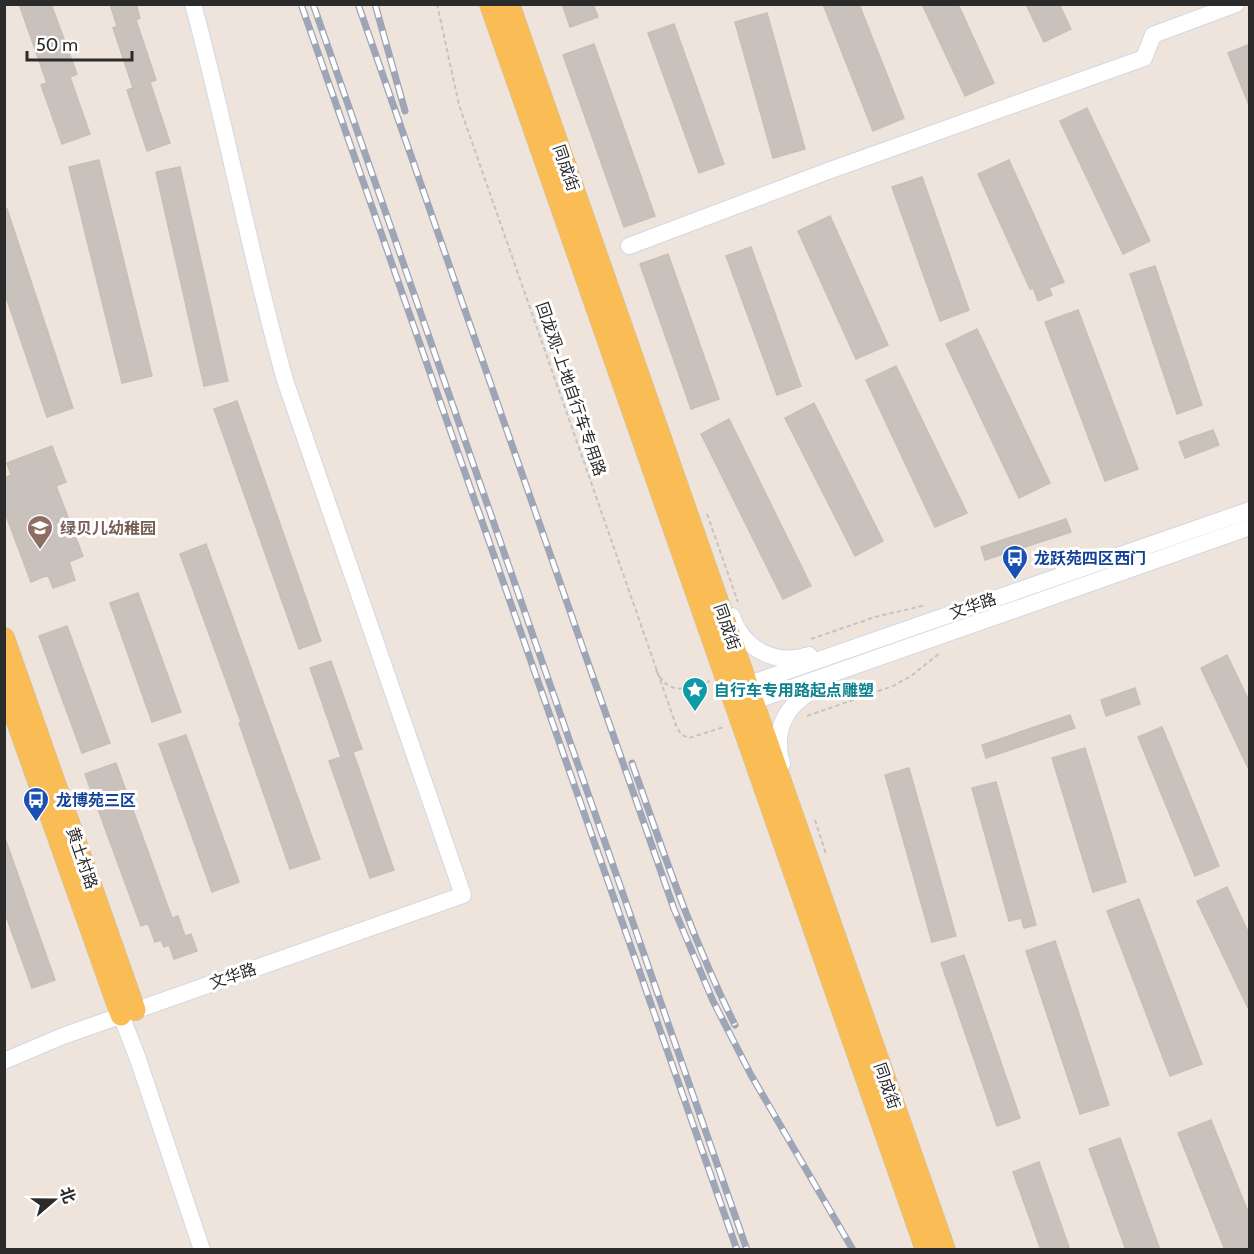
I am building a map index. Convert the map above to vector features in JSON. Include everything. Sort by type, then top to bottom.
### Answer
[{"type":"main road","name":"同成街","points":[[490,4],[741,696],[926,1250]]},
{"type":"main road","name":"同成街","points":[[511,4],[518,32],[681,496],[741,696],[820,894],[945,1250]]},
{"type":"main road","name":"黄土村路","points":[[4,638],[128,1013]]},
{"type":"main road","name":"黄土村路","points":[[4,685],[128,1013]]},
{"type":"street","name":"文华路","points":[[4,1061],[63,1036],[463,895],[285,380],[193,4]]},
{"type":"street","points":[[629,246],[828,171],[1144,58],[1153,35],[1236,4]]},
{"type":"street","points":[[681,496],[714,566],[737,629],[757,651],[782,658],[803,657],[888,627],[950,614]]},
{"type":"street","name":"文华路","points":[[741,696],[950,614],[1250,510]]},
{"type":"street","name":"文华路","points":[[741,696],[895,651],[1250,527]]},
{"type":"street","points":[[820,894],[805,829],[780,756],[778,738],[780,729],[790,708],[806,694],[895,651]]},
{"type":"street","points":[[128,1013],[138,1059],[202,1250]]},
{"type":"path","name":"回龙观-上地自行车专用路","points":[[437,4],[450,73],[462,115],[677,728],[682,735],[692,738],[725,727]]},
{"type":"path","points":[[704,507],[741,609]]},
{"type":"path","points":[[811,639],[874,617],[929,604]]},
{"type":"path","points":[[803,718],[893,686],[948,649]]},
{"type":"path","points":[[656,670],[662,680],[675,688],[691,688],[709,682]]},
{"type":"path","points":[[814,820],[828,858]]},
{"type":"building","points":[[19,4],[51,4],[77,74],[70,77],[90,134],[62,144],[41,85],[47,83]]},
{"type":"building","points":[[110,4],[136,4],[140,18],[136,20],[156,80],[150,82],[170,143],[147,151],[127,90],[133,88],[113,28],[117,26]]},
{"type":"building","points":[[562,4],[593,4],[598,17],[570,27]]},
{"type":"building","points":[[823,4],[859,4],[904,118],[873,131]]},
{"type":"building","points":[[922,4],[958,4],[994,83],[965,96]]},
{"type":"building","points":[[1026,4],[1059,4],[1071,29],[1044,42]]},
{"type":"building","points":[[767,13],[805,149],[773,158],[735,22]]},
{"type":"building","points":[[674,24],[724,164],[699,173],[648,33]]},
{"type":"building","points":[[594,44],[655,216],[624,227],[563,55]]},
{"type":"building","points":[[1250,44],[1250,105],[1249,105],[1228,53]]},
{"type":"building","points":[[1087,108],[1150,241],[1123,254],[1060,121]]},
{"type":"building","points":[[99,160],[152,376],[122,383],[69,167]]},
{"type":"building","points":[[1009,160],[1064,282],[1049,288],[1052,295],[1038,301],[1033,288],[1030,289],[978,174]]},
{"type":"building","points":[[180,167],[228,381],[204,386],[156,172]]},
{"type":"building","points":[[922,177],[969,310],[940,321],[892,187]]},
{"type":"building","points":[[4,209],[7,209],[73,408],[47,417],[4,291]]},
{"type":"building","points":[[830,216],[888,345],[856,359],[798,231]]},
{"type":"building","points":[[751,247],[801,386],[777,395],[726,256]]},
{"type":"building","points":[[668,254],[719,399],[691,409],[640,264]]},
{"type":"building","points":[[1155,266],[1202,405],[1177,414],[1130,274]]},
{"type":"building","points":[[1078,310],[1138,469],[1105,481],[1045,322]]},
{"type":"building","points":[[977,329],[1050,483],[1019,498],[946,344]]},
{"type":"building","points":[[896,366],[967,513],[935,527],[866,380]]},
{"type":"building","points":[[237,401],[321,641],[299,649],[214,409]]},
{"type":"building","points":[[814,403],[883,541],[855,556],[785,418]]},
{"type":"building","points":[[729,419],[811,586],[783,599],[701,434]]},
{"type":"building","points":[[1213,430],[1219,445],[1185,458],[1179,442]]},
{"type":"building","points":[[52,446],[66,482],[56,486],[83,556],[69,562],[75,580],[53,588],[48,575],[31,582],[4,510],[4,478],[11,475],[7,463]]},
{"type":"building","points":[[1066,519],[1071,532],[985,560],[981,547]]},
{"type":"building","points":[[206,544],[320,859],[290,869],[239,723],[241,722],[180,554]]},
{"type":"building","points":[[138,593],[181,712],[152,722],[110,603]]},
{"type":"building","points":[[67,626],[110,743],[82,753],[39,636]]},
{"type":"building","points":[[1227,655],[1250,703],[1250,772],[1201,668]]},
{"type":"building","points":[[331,661],[362,749],[353,752],[394,870],[370,878],[329,761],[341,757],[310,668]]},
{"type":"building","points":[[1135,688],[1140,704],[1106,716],[1101,700]]},
{"type":"building","points":[[1070,715],[1075,728],[986,758],[982,745]]},
{"type":"building","points":[[1162,727],[1219,866],[1195,876],[1138,737]]},
{"type":"building","points":[[186,735],[239,882],[212,892],[159,744]]},
{"type":"building","points":[[1085,748],[1126,882],[1093,892],[1052,758]]},
{"type":"building","points":[[116,763],[172,918],[178,916],[185,936],[191,934],[197,951],[174,959],[169,945],[164,947],[161,940],[155,942],[148,923],[141,926],[85,774]]},
{"type":"building","points":[[909,768],[956,936],[932,942],[885,775]]},
{"type":"building","points":[[996,782],[1036,925],[1024,928],[1021,918],[1009,921],[972,788]]},
{"type":"building","points":[[6,841],[55,980],[32,988],[4,910],[4,842]]},
{"type":"building","points":[[1227,887],[1250,936],[1250,1012],[1197,901]]},
{"type":"building","points":[[1139,899],[1202,1064],[1170,1076],[1107,911]]},
{"type":"building","points":[[1055,941],[1109,1105],[1080,1114],[1026,951]]},
{"type":"building","points":[[964,955],[1020,1118],[997,1126],[941,963]]},
{"type":"building","points":[[1211,1120],[1250,1217],[1250,1250],[1225,1250],[1178,1133]]},
{"type":"building","points":[[1120,1138],[1160,1250],[1126,1250],[1089,1149]]},
{"type":"building","points":[[1039,1162],[1070,1250],[1041,1250],[1013,1172]]},
{"type":"railway","points":[[301,4],[737,1250]]},
{"type":"railway","points":[[313,4],[747,1250]]},
{"type":"railway","points":[[358,4],[674,909],[713,1001],[751,1075],[853,1250]]},
{"type":"railway","points":[[375,4],[405,111]]},
{"type":"railway","points":[[632,763],[692,928],[735,1025]]},
{"type":"place","name":"绿贝儿幼稚园","points":[[40,551]]},
{"type":"place","name":"龙跃苑四区西门","points":[[1015,581]]},
{"type":"place","name":"自行车专用路起点雕塑","points":[[695,713]]},
{"type":"place","name":"龙博苑三区","points":[[36,823]]}]
